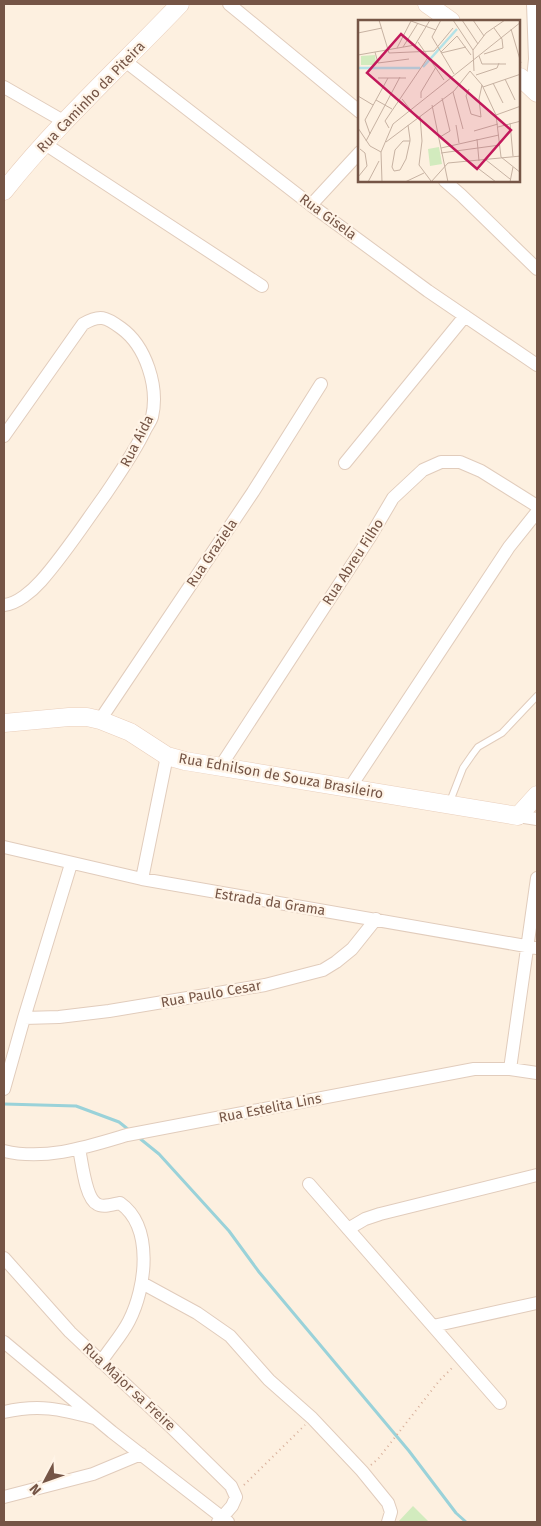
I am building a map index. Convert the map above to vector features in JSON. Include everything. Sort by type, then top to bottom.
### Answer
[{"type":"street","name":"Rua Caminho da Piteira","points":[[4,191],[45,144],[180,4]]},
{"type":"street","points":[[229,4],[358,110]]},
{"type":"street","points":[[427,4],[450,20]]},
{"type":"street","points":[[530,86],[535,58],[533,4]]},
{"type":"street","name":"Rua Gisela","points":[[125,61],[311,205],[465,316],[537,365]]},
{"type":"street","points":[[4,87],[66,122]]},
{"type":"street","points":[[45,144],[262,286]]},
{"type":"street","points":[[311,205],[358,154]]},
{"type":"street","points":[[445,182],[537,269]]},
{"type":"street","points":[[345,463],[465,316]]},
{"type":"street","name":"Rua Aida","points":[[4,436],[83,324],[99,318],[108,319],[125,331],[140,348],[152,378],[152,417],[129,461],[40,582],[24,595],[4,605]]},
{"type":"street","name":"Rua Graziela","points":[[100,720],[253,492],[321,384]]},
{"type":"street","name":"Rua Abreu Filho","points":[[220,767],[370,537],[393,498],[423,470],[442,462],[460,462],[482,471],[537,506]]},
{"type":"street","points":[[349,789],[509,547],[537,512]]},
{"type":"street","name":"Rua Ednilson de Souza Brasileiro","points":[[4,723],[69,716],[87,717],[130,732],[167,756],[192,763],[537,819]]},
{"type":"street","points":[[142,879],[167,756]]},
{"type":"street","points":[[518,816],[537,795]]},
{"type":"street","name":"Estrada da Grama","points":[[4,847],[142,879],[532,947]]},
{"type":"street","points":[[4,1089],[71,864]]},
{"type":"street","points":[[510,1069],[532,947],[537,878]]},
{"type":"street","name":"Rua Paulo Cesar","points":[[24,1018],[59,1018],[118,1010],[265,985],[323,970],[352,949],[376,919]]},
{"type":"street","name":"Rua Estelita Lins","points":[[4,1151],[38,1155],[79,1149],[127,1135],[474,1069],[510,1069],[537,1073]]},
{"type":"street","points":[[79,1149],[87,1189],[92,1199],[97,1204],[103,1206],[120,1203],[126,1208],[141,1235],[145,1265],[142,1283],[129,1320],[101,1362]]},
{"type":"street","points":[[348,1229],[358,1222],[380,1214],[537,1176]]},
{"type":"street","points":[[309,1184],[500,1403]]},
{"type":"street","name":"Rua Major sa Freire","points":[[4,1258],[70,1332],[173,1429],[231,1486],[235,1493]]},
{"type":"street","points":[[142,1283],[197,1313],[230,1336],[269,1380],[312,1418],[362,1471],[388,1503],[391,1512],[388,1522]]},
{"type":"street","points":[[433,1326],[537,1303]]},
{"type":"street","points":[[4,1342],[223,1521],[236,1497],[235,1493]]},
{"type":"street","points":[[4,1412],[38,1407],[58,1409],[97,1419]]},
{"type":"street","points":[[4,1497],[93,1474],[141,1454]]},
{"type":"lane","points":[[449,806],[463,768],[478,747],[502,733],[537,696]]},
{"type":"path","points":[[362,1471],[378,1460],[439,1381],[462,1359]]},
{"type":"path","points":[[235,1493],[312,1418]]},
{"type":"green space","points":[[413,1506],[429,1522],[398,1522]]},
{"type":"waterway","points":[[4,1104],[76,1106],[119,1122],[129,1130]]},
{"type":"waterway","points":[[138,1137],[159,1154],[229,1231],[259,1272],[409,1451],[456,1513],[466,1522]]}]
